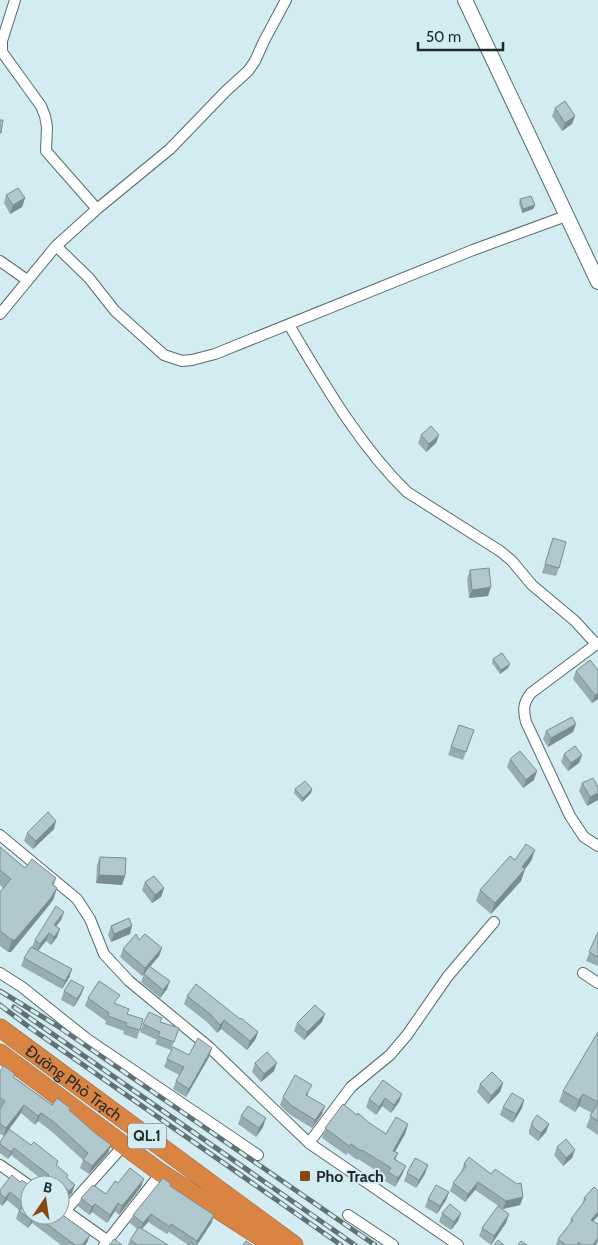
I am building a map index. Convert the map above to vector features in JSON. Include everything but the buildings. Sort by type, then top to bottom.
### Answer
[{"type":"highway","name":"Đường Phò Trạch","points":[[1,1031],[285,1244]]},
{"type":"highway","name":"Đường Phò Trạch","points":[[0,1053],[161,1173],[285,1244]]},
{"type":"main road","points":[[465,0],[598,282]]},
{"type":"street","points":[[15,0],[2,41],[2,52],[33,94],[45,116],[46,151],[97,210]]},
{"type":"street","points":[[0,314],[56,246],[170,149],[248,71],[286,0]]},
{"type":"street","points":[[56,246],[89,278],[115,311],[164,355],[182,361],[215,354],[473,250],[566,216]]},
{"type":"street","points":[[0,261],[27,280]]},
{"type":"street","points":[[288,325],[328,390],[394,480],[407,492],[500,551],[512,561],[539,592],[575,621],[597,643],[531,693],[525,700],[523,709],[526,722],[570,816],[584,837],[598,846]]},
{"type":"street","points":[[0,835],[77,899],[90,919],[104,954],[129,981],[209,1048],[309,1143],[458,1245]]},
{"type":"street","points":[[309,1143],[351,1087],[390,1055],[407,1036],[448,976],[494,922]]},
{"type":"street","points":[[0,973],[22,987],[87,1039],[258,1155]]},
{"type":"street","points":[[583,973],[598,983]]},
{"type":"street","points":[[70,1202],[124,1145]]},
{"type":"street","points":[[0,1164],[20,1179]]},
{"type":"street","points":[[70,1215],[106,1243],[161,1173]]},
{"type":"street","points":[[348,1214],[393,1245]]},
{"type":"railway","points":[[0,991],[56,1025],[375,1245]]},
{"type":"railway","points":[[0,1005],[341,1245]]},
{"type":"railway","points":[[14,1007],[355,1245]]},
{"type":"place","name":"Pho Trach","points":[[305,1176]]}]
